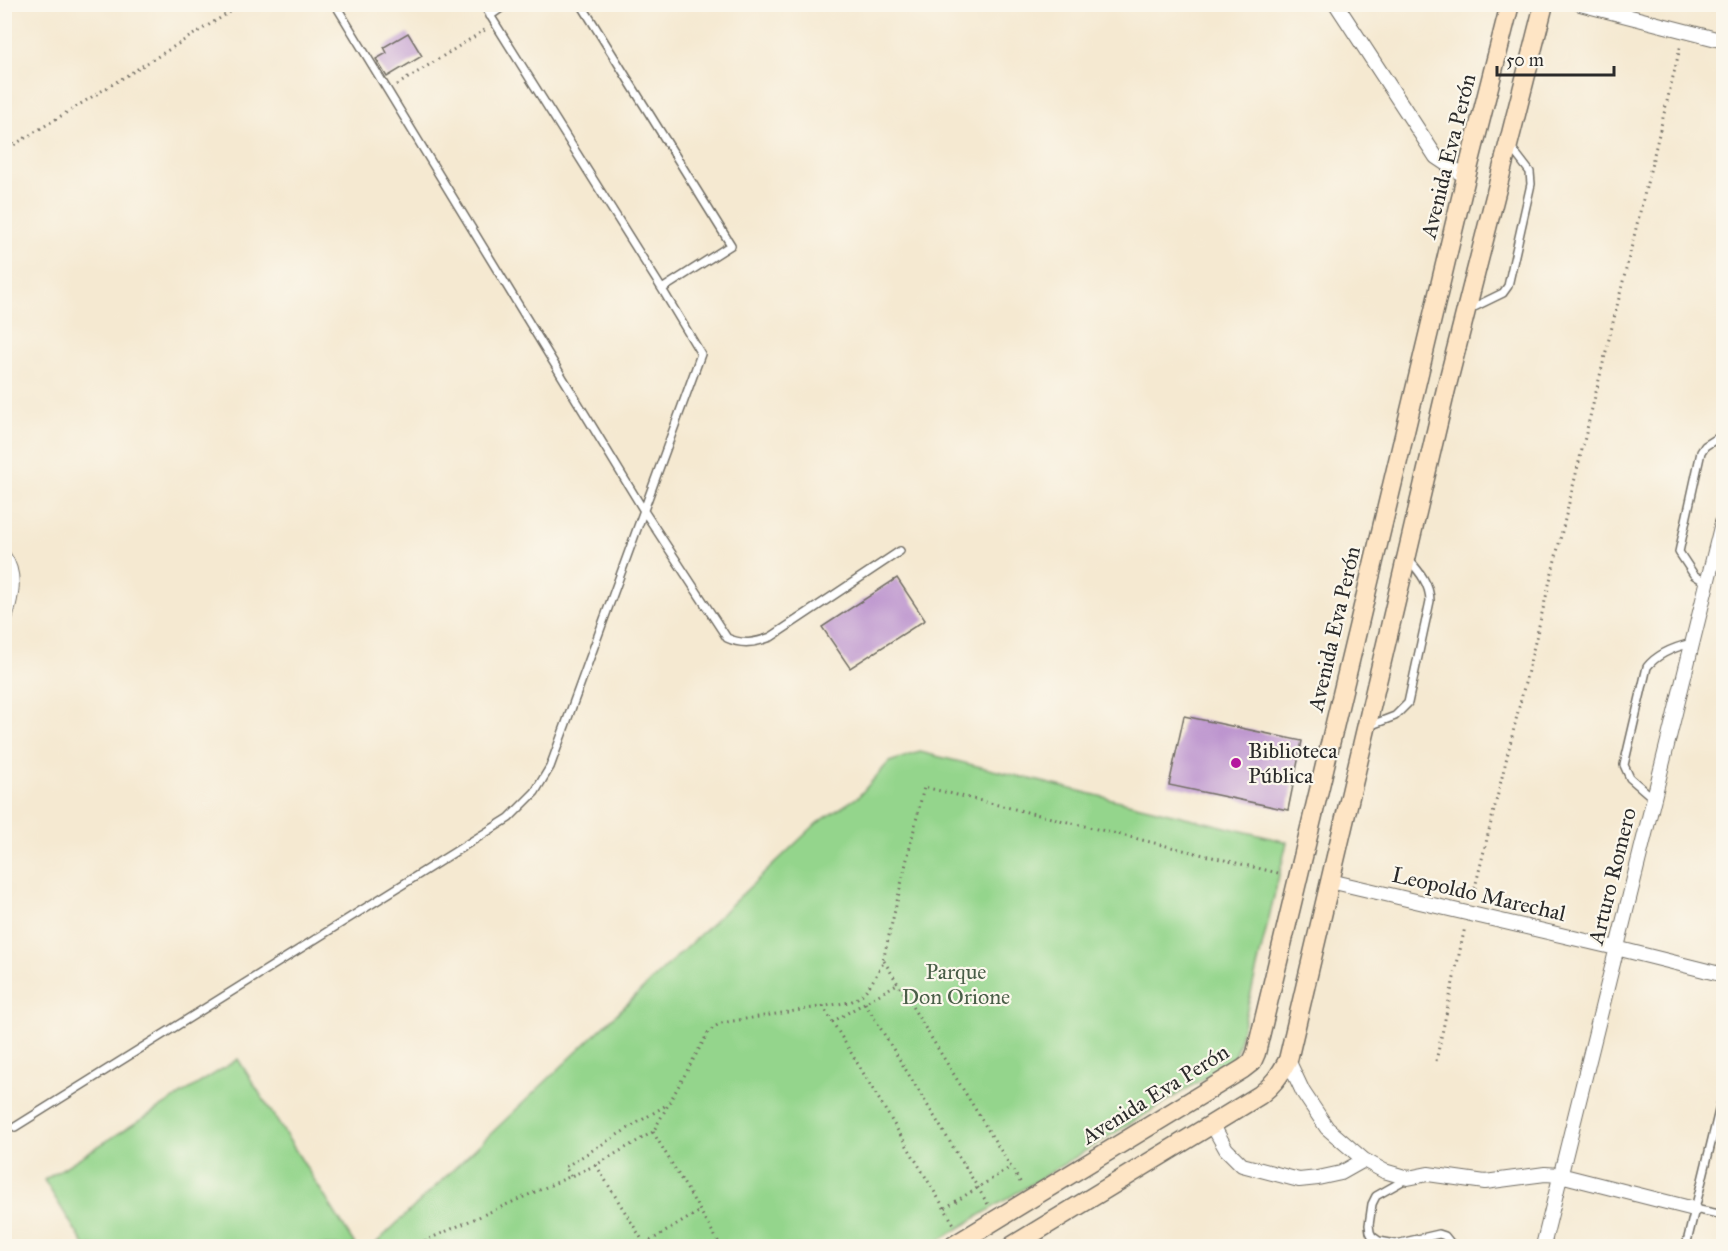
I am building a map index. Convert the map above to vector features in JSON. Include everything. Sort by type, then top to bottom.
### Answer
[{"type":"main road","name":"Avenida Eva Perón","points":[[958,1243],[1233,1076],[1252,1062],[1273,987],[1466,177],[1490,90],[1510,4]]},
{"type":"main road","points":[[1012,1246],[1260,1095],[1280,1076],[1288,1060],[1446,389],[1544,4]]},
{"type":"main road","points":[[1490,90],[1521,93]]},
{"type":"main road","points":[[1417,384],[1446,389]]},
{"type":"main road","points":[[1337,718],[1367,726]]},
{"type":"main road","points":[[1273,987],[1303,993]]},
{"type":"street","points":[[1336,4],[1436,157],[1466,177]]},
{"type":"street","points":[[1580,4],[1724,41]]},
{"type":"street","name":"Arturo Romero","points":[[1542,1246],[1724,516]]},
{"type":"street","points":[[4,557],[12,574],[12,592],[5,620]]},
{"type":"street","name":"Leopoldo Marechal","points":[[1330,881],[1724,975]]},
{"type":"street","points":[[1288,1060],[1303,1092],[1327,1128],[1364,1160],[1384,1171],[1408,1178],[1428,1174],[1485,1182],[1545,1174],[1560,1175],[1694,1209]]},
{"type":"street","points":[[1212,1124],[1226,1149],[1242,1165],[1299,1180],[1341,1173],[1364,1160]]},
{"type":"lane","points":[[335,4],[644,511],[727,638],[735,642],[757,642],[771,637],[900,551]]},
{"type":"lane","points":[[15,1127],[509,818],[536,792],[550,766],[701,354],[483,4]]},
{"type":"lane","points":[[490,16],[507,4]]},
{"type":"lane","points":[[581,4],[731,245],[662,289]]},
{"type":"lane","points":[[1466,311],[1503,292],[1508,286],[1531,177],[1530,172],[1508,143]]},
{"type":"lane","points":[[1707,583],[1694,575],[1679,552],[1701,452],[1724,434]]},
{"type":"lane","points":[[1367,726],[1395,716],[1408,703],[1430,593],[1422,576],[1407,557]]},
{"type":"lane","points":[[1653,798],[1630,778],[1624,765],[1647,667],[1653,659],[1692,643]]},
{"type":"lane","points":[[1686,1246],[1724,1090]]},
{"type":"lane","points":[[1408,1178],[1376,1196],[1372,1204],[1369,1225],[1372,1236],[1379,1241],[1396,1244],[1439,1234],[1445,1236],[1453,1246]]},
{"type":"lane","points":[[1694,1209],[1724,1215]]},
{"type":"path","points":[[4,151],[243,4]]},
{"type":"path","points":[[387,90],[495,24]]},
{"type":"path","points":[[1436,1061],[1468,914],[1684,31]]},
{"type":"path","points":[[412,1246],[596,1165],[653,1132],[708,1033],[721,1023],[858,999],[870,987],[882,965],[924,787],[1299,878]]},
{"type":"path","points":[[883,960],[1031,1199]]},
{"type":"path","points":[[832,1022],[897,984]]},
{"type":"path","points":[[865,1003],[997,1220]]},
{"type":"path","points":[[823,1006],[945,1208],[958,1243]]},
{"type":"path","points":[[571,1176],[566,1167],[669,1103]]},
{"type":"path","points":[[653,1132],[721,1246]]},
{"type":"path","points":[[596,1165],[646,1245],[700,1211]]},
{"type":"path","points":[[945,1208],[1011,1167]]},
{"type":"path","points":[[425,1241],[428,1246]]},
{"type":"green space","name":"Parque Don Orione","points":[[920,752],[1287,842],[1240,1039],[1235,1055],[1229,1063],[930,1246],[373,1246],[817,823],[858,797],[889,762]]},
{"type":"green space","points":[[238,1059],[356,1246],[85,1246],[44,1180]]},
{"type":"building","points":[[408,33],[422,56],[387,77],[376,59],[387,53],[384,47]]},
{"type":"building","points":[[897,578],[925,620],[850,668],[822,627]]},
{"type":"building","name":"Biblioteca Pública","points":[[1184,716],[1302,741],[1288,810],[1169,785]]},
{"type":"place","name":"Biblioteca Pública","points":[[1236,763]]}]
